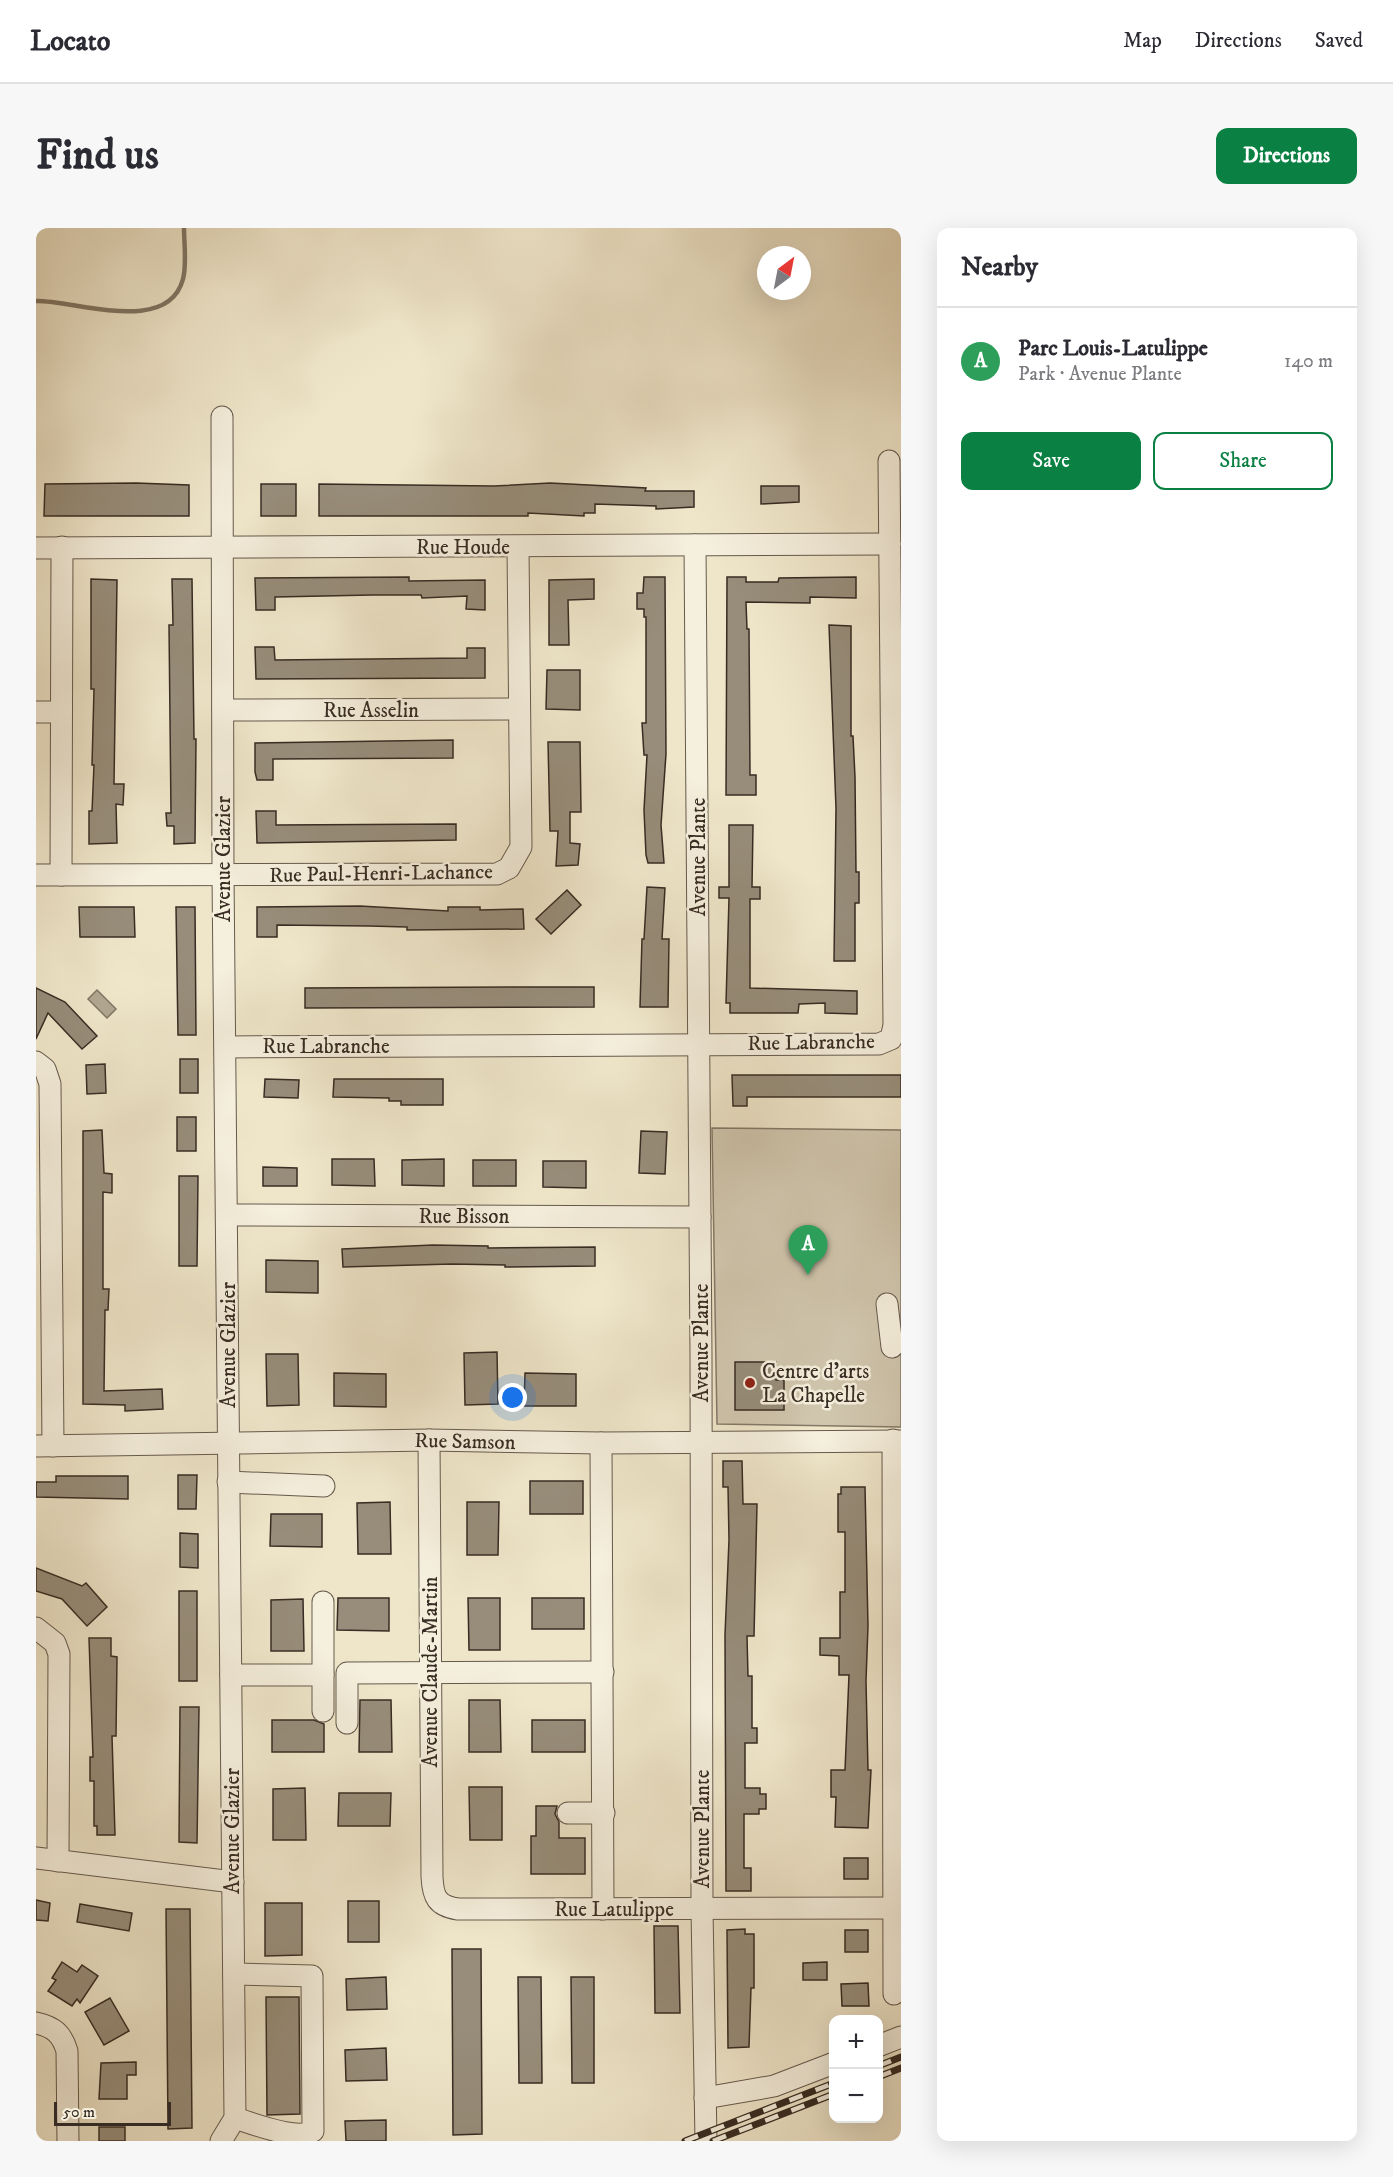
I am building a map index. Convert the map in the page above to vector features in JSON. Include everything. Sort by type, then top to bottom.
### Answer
[{"type":"street","name":"Avenue Glazier","points":[[222,417],[223,875],[234,1974],[230,2133]]},
{"type":"street","name":"Rue Labranche","points":[[226,1047],[879,1044],[891,1038],[894,1013],[889,461]]},
{"type":"street","name":"Rue Houde","points":[[36,548],[890,544]]},
{"type":"street","name":"Avenue Plante","points":[[695,545],[702,1908],[706,2141]]},
{"type":"street","points":[[61,875],[62,547]]},
{"type":"street","name":"Rue Paul-Henri-Lachance","points":[[36,875],[497,874],[509,868],[521,847],[518,547]]},
{"type":"street","name":"Rue Asselin","points":[[223,710],[518,709]]},
{"type":"street","points":[[36,712],[61,712]]},
{"type":"street","points":[[36,1062],[45,1069],[50,1084],[43,1256],[45,1446]]},
{"type":"street","name":"Rue Bisson","points":[[228,1215],[700,1217]]},
{"type":"street","points":[[887,1304],[892,1347]]},
{"type":"street","name":"Rue Samson","points":[[45,1446],[429,1440],[601,1443],[897,1441]]},
{"type":"street","name":"Avenue Claude-Martin","points":[[429,1440],[432,1893],[437,1902]]},
{"type":"street","points":[[894,1994],[897,1908],[897,1441]]},
{"type":"street","points":[[601,1443],[603,1909]]},
{"type":"street","points":[[228,1482],[324,1486]]},
{"type":"street","points":[[323,1602],[323,1711]]},
{"type":"street","points":[[36,1629],[55,1643],[59,1654],[58,1861]]},
{"type":"street","points":[[347,1723],[347,1672],[603,1672]]},
{"type":"street","points":[[231,1675],[323,1675]]},
{"type":"street","points":[[568,1813],[604,1813]]},
{"type":"street","points":[[36,1858],[233,1882]]},
{"type":"street","name":"Rue Latulippe","points":[[437,1902],[447,1908],[458,1909],[897,1908]]},
{"type":"street","points":[[230,2133],[294,2137],[307,2136],[313,2131],[312,1976],[234,1974]]},
{"type":"street","points":[[36,2023],[55,2029],[64,2040],[67,2051],[68,2141]]},
{"type":"street","points":[[883,2044],[901,2037]]},
{"type":"street","points":[[705,2098],[774,2086],[829,2065]]},
{"type":"shaded area","points":[[97,990],[116,1009],[107,1018],[88,999]]},
{"type":"shaded area","points":[[712,1128],[901,1130],[901,1427],[717,1424]]},
{"type":"building","points":[[550,483],[646,488],[645,491],[694,491],[694,507],[656,509],[656,506],[595,504],[595,513],[584,513],[584,516],[528,513],[528,516],[319,516],[319,484],[494,486]]},
{"type":"building","points":[[45,484],[189,485],[189,516],[44,516]]},
{"type":"building","points":[[261,484],[296,484],[296,516],[261,516]]},
{"type":"building","points":[[761,486],[799,486],[799,502],[761,504]]},
{"type":"building","points":[[409,577],[409,581],[485,580],[485,610],[466,609],[467,596],[422,598],[421,595],[372,595],[275,597],[275,610],[256,610],[255,578]]},
{"type":"building","points":[[644,577],[665,577],[666,754],[661,825],[664,863],[648,863],[646,855],[644,810],[647,755],[644,755],[642,723],[646,723],[646,617],[644,617],[644,609],[637,609],[637,593],[643,593]]},
{"type":"building","points":[[727,577],[746,577],[746,582],[778,582],[779,578],[856,577],[856,598],[810,597],[810,603],[746,602],[747,629],[749,629],[750,775],[756,775],[756,795],[726,795]]},
{"type":"building","points":[[91,579],[117,580],[114,784],[124,784],[123,805],[116,804],[117,843],[89,844],[89,811],[92,811],[94,765],[92,765],[94,689],[91,689]]},
{"type":"building","points":[[172,579],[192,579],[194,739],[196,739],[195,843],[174,844],[174,826],[167,826],[166,813],[171,813],[169,625],[173,625]]},
{"type":"building","points":[[594,579],[594,599],[568,600],[569,645],[549,645],[549,580]]},
{"type":"building","points":[[829,625],[851,626],[851,736],[853,736],[855,777],[856,872],[859,872],[859,903],[855,903],[855,961],[834,961],[836,808]]},
{"type":"building","points":[[255,647],[274,647],[275,660],[467,658],[467,648],[485,648],[485,678],[256,679]]},
{"type":"building","points":[[547,670],[580,670],[580,710],[546,709]]},
{"type":"building","points":[[453,740],[453,758],[273,759],[273,780],[257,780],[255,772],[255,743]]},
{"type":"building","points":[[548,742],[580,742],[581,812],[570,812],[570,843],[580,844],[578,865],[556,866],[558,831],[550,831]]},
{"type":"building","points":[[256,811],[276,811],[276,825],[456,824],[456,840],[257,843]]},
{"type":"building","points":[[729,825],[753,825],[752,887],[760,887],[760,899],[750,899],[750,988],[857,991],[857,1014],[825,1013],[825,1003],[799,1004],[798,1013],[730,1013],[730,1003],[726,1003],[729,898],[719,898],[719,887],[729,887]]},
{"type":"building","points":[[647,887],[665,888],[662,939],[669,939],[668,1007],[640,1007],[642,939],[644,939]]},
{"type":"building","points":[[567,890],[581,905],[551,934],[536,919]]},
{"type":"building","points":[[360,906],[448,911],[448,907],[480,907],[480,910],[523,909],[524,929],[407,930],[407,927],[277,925],[277,937],[257,937],[257,907]]},
{"type":"building","points":[[79,907],[134,907],[135,937],[80,937]]},
{"type":"building","points":[[176,907],[195,907],[196,1035],[178,1035]]},
{"type":"building","points":[[594,987],[594,1007],[305,1008],[305,988]]},
{"type":"building","points":[[36,988],[65,1002],[97,1036],[82,1049],[48,1013],[36,1039]]},
{"type":"building","points":[[180,1059],[198,1059],[198,1093],[180,1093]]},
{"type":"building","points":[[105,1064],[106,1093],[87,1094],[86,1065]]},
{"type":"building","points":[[732,1075],[901,1075],[901,1097],[747,1097],[747,1106],[733,1106]]},
{"type":"building","points":[[265,1079],[299,1080],[298,1098],[264,1097]]},
{"type":"building","points":[[334,1079],[443,1079],[443,1105],[401,1105],[401,1101],[389,1101],[389,1098],[333,1097]]},
{"type":"building","points":[[177,1117],[196,1117],[196,1151],[177,1151]]},
{"type":"building","points":[[102,1130],[104,1173],[112,1174],[112,1193],[103,1192],[103,1289],[109,1289],[108,1310],[105,1310],[104,1391],[162,1389],[163,1409],[125,1411],[125,1405],[83,1404],[83,1131]]},
{"type":"building","points":[[641,1131],[667,1132],[665,1174],[639,1173]]},
{"type":"building","points":[[332,1159],[374,1159],[375,1186],[332,1185]]},
{"type":"building","points":[[444,1159],[444,1186],[402,1185],[402,1160]]},
{"type":"building","points":[[473,1160],[516,1160],[516,1186],[473,1186]]},
{"type":"building","points":[[543,1161],[586,1161],[586,1188],[543,1187]]},
{"type":"building","points":[[263,1167],[297,1168],[297,1186],[263,1186]]},
{"type":"building","points":[[179,1176],[198,1176],[197,1266],[179,1266]]},
{"type":"building","points":[[433,1245],[488,1246],[488,1248],[595,1247],[595,1266],[505,1267],[505,1265],[452,1264],[343,1267],[342,1249]]},
{"type":"building","points":[[266,1260],[318,1261],[318,1293],[266,1292]]},
{"type":"building","points":[[497,1352],[498,1404],[465,1405],[464,1353]]},
{"type":"building","points":[[266,1354],[298,1354],[299,1405],[267,1406]]},
{"type":"building","points":[[735,1362],[776,1362],[776,1380],[784,1380],[784,1410],[735,1410]]},
{"type":"building","points":[[334,1373],[386,1374],[386,1407],[334,1406]]},
{"type":"building","points":[[525,1373],[576,1374],[576,1406],[524,1406]]},
{"type":"building","points":[[723,1461],[742,1461],[743,1504],[757,1504],[754,1636],[747,1636],[748,1676],[752,1676],[752,1728],[757,1728],[757,1743],[745,1743],[745,1788],[760,1788],[760,1794],[766,1794],[766,1809],[759,1809],[759,1814],[744,1814],[744,1868],[751,1868],[751,1891],[726,1891],[725,1635],[729,1540],[728,1487],[723,1487]]},
{"type":"building","points":[[178,1475],[197,1475],[196,1509],[178,1509]]},
{"type":"building","points":[[56,1476],[128,1476],[128,1499],[36,1497],[36,1482],[56,1482]]},
{"type":"building","points":[[530,1481],[583,1481],[583,1514],[530,1514]]},
{"type":"building","points":[[841,1487],[865,1487],[868,1626],[866,1681],[868,1770],[871,1770],[868,1828],[835,1827],[836,1797],[831,1797],[831,1770],[845,1770],[849,1675],[839,1675],[839,1656],[820,1655],[820,1638],[840,1638],[840,1592],[845,1592],[845,1532],[838,1532],[838,1494],[841,1494]]},
{"type":"building","points":[[390,1502],[391,1554],[358,1554],[357,1503]]},
{"type":"building","points":[[467,1502],[499,1502],[498,1555],[467,1555]]},
{"type":"building","points":[[271,1514],[322,1514],[322,1547],[270,1546]]},
{"type":"building","points":[[180,1533],[198,1534],[198,1568],[180,1567]]},
{"type":"building","points":[[36,1568],[82,1586],[86,1583],[107,1607],[87,1626],[62,1599],[36,1591]]},
{"type":"building","points":[[179,1591],[197,1591],[197,1681],[179,1681]]},
{"type":"building","points":[[338,1598],[389,1598],[389,1631],[337,1630]]},
{"type":"building","points":[[468,1598],[500,1598],[500,1650],[469,1650]]},
{"type":"building","points":[[532,1598],[584,1598],[584,1629],[532,1629]]},
{"type":"building","points":[[303,1599],[304,1651],[271,1651],[271,1600]]},
{"type":"building","points":[[89,1638],[111,1638],[111,1656],[117,1657],[116,1736],[112,1736],[115,1835],[97,1835],[97,1826],[94,1826],[94,1781],[90,1781],[90,1757],[93,1757]]},
{"type":"building","points":[[360,1700],[391,1700],[392,1752],[359,1752]]},
{"type":"building","points":[[469,1700],[500,1700],[501,1752],[469,1752]]},
{"type":"building","points":[[180,1707],[199,1707],[197,1843],[179,1842]]},
{"type":"building","points":[[272,1720],[314,1720],[324,1724],[324,1752],[272,1752]]},
{"type":"building","points":[[532,1720],[585,1720],[585,1752],[532,1752]]},
{"type":"building","points":[[469,1787],[502,1787],[502,1840],[470,1840]]},
{"type":"building","points":[[305,1788],[306,1840],[273,1840],[273,1789]]},
{"type":"building","points":[[339,1793],[391,1793],[390,1826],[338,1826]]},
{"type":"building","points":[[536,1806],[557,1806],[555,1814],[559,1822],[559,1838],[585,1838],[585,1874],[531,1874],[531,1836],[536,1836]]},
{"type":"building","points":[[844,1858],[868,1858],[868,1879],[844,1879]]},
{"type":"building","points":[[36,1900],[50,1903],[48,1921],[36,1920]]},
{"type":"building","points":[[348,1901],[379,1901],[379,1942],[348,1942]]},
{"type":"building","points":[[265,1903],[302,1903],[302,1955],[265,1956]]},
{"type":"building","points":[[80,1904],[132,1913],[129,1931],[77,1922]]},
{"type":"building","points":[[166,1909],[190,1909],[192,2128],[168,2129]]},
{"type":"building","points":[[654,1926],[678,1926],[680,2013],[655,2013]]},
{"type":"building","points":[[745,1929],[745,1934],[754,1934],[754,1988],[751,1988],[749,2047],[728,2048],[727,1930]]},
{"type":"building","points":[[845,1930],[868,1930],[868,1952],[845,1952]]},
{"type":"building","points":[[452,1949],[481,1949],[482,2134],[453,2135]]},
{"type":"building","points":[[62,1962],[77,1972],[82,1965],[98,1976],[80,2003],[77,1999],[72,2006],[48,1991],[56,1980],[52,1978]]},
{"type":"building","points":[[827,1962],[827,1980],[803,1980],[803,1963]]},
{"type":"building","points":[[386,1977],[387,2009],[347,2010],[346,1979]]},
{"type":"building","points":[[518,1977],[541,1977],[542,2083],[519,2083]]},
{"type":"building","points":[[571,1977],[594,1977],[594,2083],[572,2083]]},
{"type":"building","points":[[868,1983],[869,2006],[842,2006],[841,1984]]},
{"type":"building","points":[[266,1997],[299,1997],[300,2114],[267,2115]]},
{"type":"building","points":[[110,1998],[129,2031],[104,2045],[85,2012]]},
{"type":"building","points":[[386,2048],[387,2080],[346,2081],[345,2050]]},
{"type":"building","points":[[136,2062],[136,2075],[127,2075],[127,2099],[99,2099],[101,2063]]},
{"type":"building","points":[[386,2120],[386,2141],[346,2141],[345,2121]]},
{"type":"building","points":[[99,2127],[125,2127],[125,2141],[99,2141]]},
{"type":"waterway","points":[[36,301],[118,311],[140,311],[159,306],[174,296],[183,279],[184,228]]},
{"type":"railway","points":[[883,2064],[901,2057]]},
{"type":"railway","points":[[883,2075],[901,2068]]},
{"type":"railway","points":[[685,2141],[829,2085]]},
{"type":"railway","points":[[713,2141],[829,2096]]},
{"type":"place","name":"Parc Louis-Latulippe","points":[[808,1275]]},
{"type":"place","name":"Centre d'arts La Chapelle","points":[[750,1383]]}]
